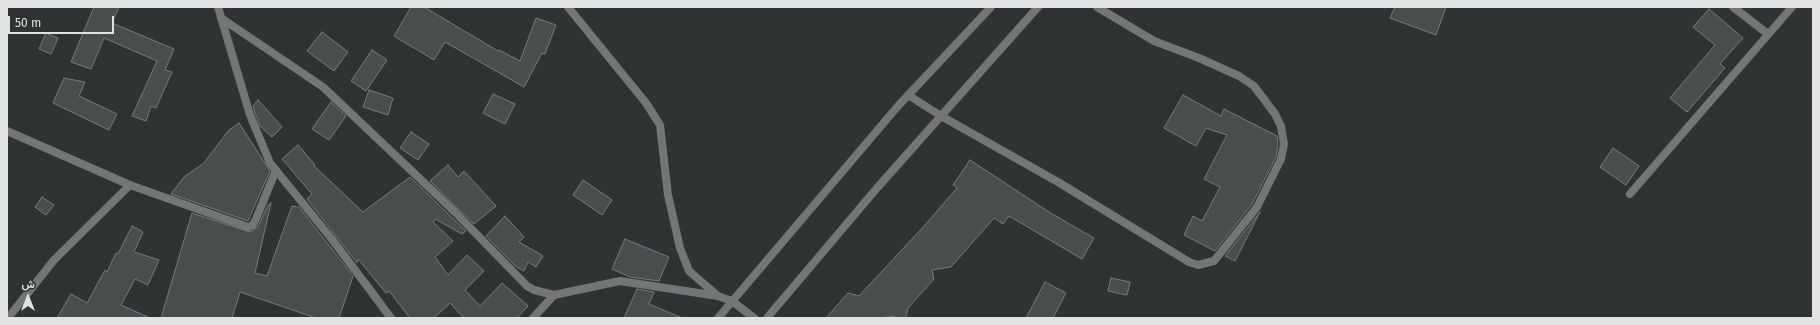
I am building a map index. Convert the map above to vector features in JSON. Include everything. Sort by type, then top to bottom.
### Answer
[{"type":"street","points":[[218,7],[220,18],[250,115],[270,162],[331,238],[390,318]]},
{"type":"street","points":[[568,7],[646,103],[660,125],[668,195],[680,248],[689,271],[718,296]]},
{"type":"street","points":[[718,318],[908,95],[991,7]]},
{"type":"street","points":[[767,318],[877,188],[1038,7]]},
{"type":"street","points":[[908,95],[941,116],[1058,182],[1189,262],[1198,265],[1214,261],[1257,207],[1281,160],[1284,144],[1281,126],[1275,114],[1254,86],[1239,76],[1199,58],[1154,41],[1098,7]]},
{"type":"street","points":[[1733,7],[1768,34]]},
{"type":"street","points":[[1630,194],[1792,7]]},
{"type":"street","points":[[220,18],[323,86],[455,212],[527,286],[534,290],[554,295],[620,281],[718,296],[732,301],[754,318]]},
{"type":"street","points":[[7,131],[130,185],[248,227],[253,225],[256,219],[276,170]]},
{"type":"street","points":[[8,318],[54,260],[130,185]]},
{"type":"street","points":[[532,318],[554,295]]},
{"type":"building","points":[[94,7],[119,7],[112,23],[174,49],[165,70],[172,72],[156,108],[151,106],[146,121],[132,116],[157,61],[104,38],[91,69],[71,62]]},
{"type":"building","points":[[411,7],[424,7],[498,51],[499,50],[520,61],[536,18],[556,25],[545,54],[542,53],[524,87],[445,42],[434,60],[394,36]]},
{"type":"building","points":[[1395,7],[1446,7],[1436,35],[1390,18]]},
{"type":"building","points":[[1709,9],[1743,38],[1720,64],[1725,68],[1687,112],[1670,98],[1715,45],[1693,27]]},
{"type":"building","points":[[322,32],[348,52],[334,71],[307,51]]},
{"type":"building","points":[[46,33],[58,38],[51,54],[39,49]]},
{"type":"building","points":[[372,50],[387,60],[366,91],[351,81]]},
{"type":"building","points":[[64,78],[85,82],[79,96],[117,114],[109,130],[53,103]]},
{"type":"building","points":[[369,90],[393,98],[388,115],[363,107]]},
{"type":"building","points":[[493,94],[515,104],[505,124],[483,113]]},
{"type":"building","points":[[1183,95],[1221,116],[1224,109],[1277,136],[1278,144],[1276,157],[1252,204],[1215,251],[1184,235],[1193,216],[1202,221],[1220,187],[1204,179],[1227,135],[1206,128],[1196,146],[1164,128]]},
{"type":"building","points":[[258,100],[282,127],[272,137],[260,126],[255,113],[253,106]]},
{"type":"building","points":[[331,102],[346,116],[329,140],[312,129]]},
{"type":"building","points":[[239,123],[270,171],[248,221],[171,194],[184,177],[204,163],[229,130]]},
{"type":"building","points":[[411,132],[429,144],[418,160],[400,148]]},
{"type":"building","points":[[298,145],[315,165],[314,166],[363,212],[410,177],[466,231],[462,234],[435,219],[433,222],[453,241],[435,257],[448,275],[467,255],[484,271],[465,290],[480,306],[502,283],[528,306],[517,318],[464,318],[450,303],[434,318],[410,318],[389,291],[386,293],[358,259],[357,263],[307,199],[312,194],[282,159]]},
{"type":"building","points":[[1613,148],[1639,166],[1626,185],[1600,167]]},
{"type":"building","points":[[970,160],[1052,214],[1094,238],[1082,259],[1009,216],[1003,224],[994,218],[951,267],[932,270],[934,279],[908,308],[906,318],[896,318],[894,316],[880,318],[826,318],[848,293],[859,296],[925,225],[957,188],[953,185]]},
{"type":"building","points":[[448,165],[458,177],[464,171],[496,206],[474,224],[430,181]]},
{"type":"building","points":[[583,180],[612,200],[602,215],[573,195]]},
{"type":"building","points":[[42,197],[54,205],[46,215],[35,207]]},
{"type":"building","points":[[271,203],[255,273],[267,276],[292,206],[299,207],[353,276],[339,318],[316,318],[240,292],[232,318],[161,318],[192,213],[250,232],[258,227],[268,205]]},
{"type":"building","points":[[1260,212],[1235,261],[1225,256]]},
{"type":"building","points":[[505,216],[524,237],[519,242],[543,256],[536,267],[528,262],[524,271],[515,266],[486,236]]},
{"type":"building","points":[[132,226],[143,232],[134,252],[159,260],[148,285],[135,279],[121,305],[150,318],[57,318],[71,294],[87,303],[105,270],[107,272],[116,253],[118,254]]},
{"type":"building","points":[[625,239],[669,257],[659,281],[630,277],[612,269]]},
{"type":"building","points":[[1111,278],[1130,282],[1127,295],[1108,291]]},
{"type":"building","points":[[1045,282],[1066,293],[1053,318],[1026,318]]},
{"type":"building","points":[[637,289],[654,292],[649,304],[682,318],[624,318]]}]
